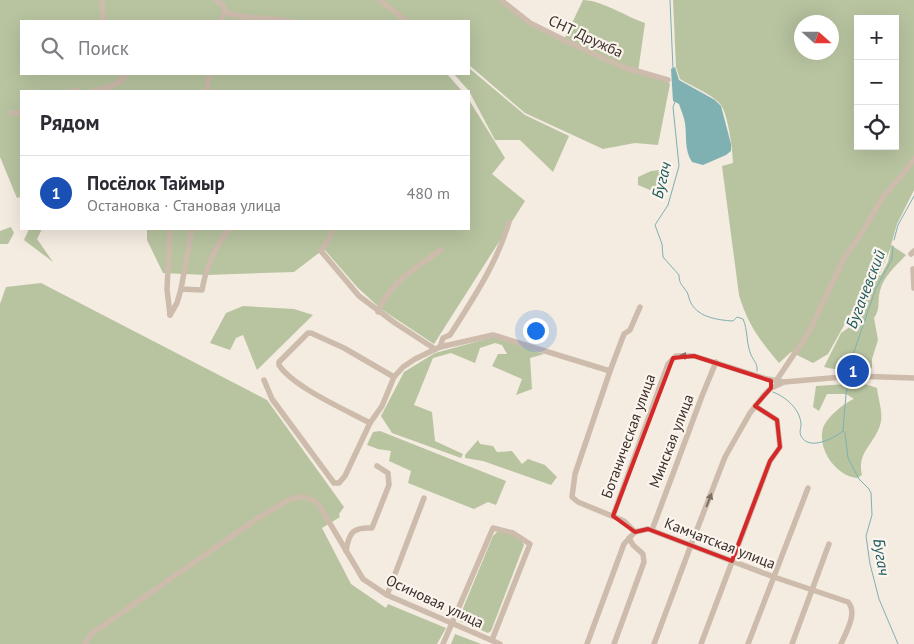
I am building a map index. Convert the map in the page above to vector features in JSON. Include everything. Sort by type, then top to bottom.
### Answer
[{"type":"street","points":[[102,0],[103,20]]},
{"type":"street","points":[[216,0],[224,6],[225,12],[221,20]]},
{"type":"street","points":[[380,0],[405,20]]},
{"type":"street","name":"СНТ Дружба","points":[[501,0],[530,23],[568,42],[623,67],[668,80]]},
{"type":"street","points":[[225,12],[238,16],[280,20]]},
{"type":"street","points":[[97,90],[113,86],[125,75]]},
{"type":"street","points":[[207,90],[209,75]]},
{"type":"street","points":[[12,113],[20,113]]},
{"type":"street","points":[[776,380],[809,332],[844,260],[882,198],[904,174],[914,159]]},
{"type":"street","points":[[438,348],[443,338],[450,335],[483,283],[506,234],[509,222]]},
{"type":"street","points":[[170,230],[167,289],[170,315],[177,303],[182,288],[192,230]]},
{"type":"street","points":[[182,288],[202,290],[209,263],[228,230]]},
{"type":"street","points":[[332,230],[329,239],[321,251],[359,296],[378,312],[438,348]]},
{"type":"street","points":[[378,312],[383,298],[411,271],[441,250]]},
{"type":"street","points":[[913,269],[914,288]]},
{"type":"street","points":[[587,644],[624,544],[635,532],[624,521],[578,502],[572,497],[575,474],[624,334],[630,330],[640,307]]},
{"type":"street","points":[[370,424],[291,378],[279,365],[279,362],[308,333],[311,333],[344,348],[394,377]]},
{"type":"street","points":[[264,380],[272,399],[334,482],[339,483],[345,476],[370,424],[382,406],[394,377],[415,359],[438,348],[493,335],[610,371]]},
{"type":"street","name":"Ботаническая улица","points":[[613,516],[668,364],[673,358],[682,355],[716,362]]},
{"type":"street","points":[[716,362],[767,379],[784,382],[854,376],[914,378]]},
{"type":"street","name":"Минская улица","points":[[652,530],[716,362]]},
{"type":"street","points":[[767,379],[771,381],[771,388]]},
{"type":"street","points":[[654,644],[725,457],[755,406],[771,388],[784,382]]},
{"type":"street","points":[[700,644],[770,461],[780,447],[777,420],[755,406]]},
{"type":"street","points":[[346,551],[350,536],[356,530],[372,528],[389,485],[388,472],[377,466]]},
{"type":"street","points":[[748,644],[808,488]]},
{"type":"street","name":"Осиновая улица","points":[[85,644],[91,634],[258,518],[292,498],[304,497],[313,500],[319,505],[363,579],[387,595],[500,644]]},
{"type":"street","points":[[387,595],[424,498]]},
{"type":"street","points":[[444,644],[493,528],[513,533],[530,544],[492,640]]},
{"type":"street","name":"Камчатская улица","points":[[635,532],[642,529],[652,530],[774,577],[848,602],[852,611],[852,617],[842,644]]},
{"type":"street","points":[[614,644],[644,557],[629,538]]},
{"type":"street","points":[[792,644],[829,544]]},
{"type":"highlighted area","points":[[694,356],[771,381],[771,388],[755,406],[777,420],[780,447],[770,461],[732,561],[648,529],[635,532],[613,516],[673,358]]},
{"type":"green space","points":[[0,0],[499,0],[563,42],[583,0],[598,3],[645,23],[638,72],[670,84],[658,145],[635,143],[603,149],[525,113],[470,66],[470,20],[20,20],[20,75],[448,75],[461,90],[20,90],[20,197],[17,198],[0,157]]},
{"type":"green space","points":[[673,0],[914,0],[914,190],[897,224],[891,245],[906,255],[887,276],[880,291],[878,308],[874,318],[878,340],[872,359],[872,368],[848,370],[824,367],[841,333],[851,326],[856,315],[856,304],[828,354],[813,363],[791,352],[779,363],[755,331],[746,315],[739,295],[722,166],[733,163],[731,142],[724,110],[718,101],[680,79],[676,67]],"holes":[[[891,247],[888,262],[881,275],[872,277],[861,296],[871,276],[880,273]]]},
{"type":"green space","points":[[470,69],[525,115],[569,136],[553,172],[520,140],[495,140],[470,90],[455,75],[470,75]]},
{"type":"green space","points":[[470,102],[505,158],[492,174],[525,201],[434,344],[381,309],[358,288],[324,249],[294,272],[206,275],[163,273],[147,240],[147,230],[470,230]]},
{"type":"green space","points":[[668,169],[661,188],[650,190],[638,185],[638,177],[651,171]]},
{"type":"green space","points":[[11,227],[14,233],[8,244],[0,244],[0,231]]},
{"type":"green space","points":[[29,230],[42,230],[37,239],[53,262],[24,240]]},
{"type":"green space","points":[[41,283],[267,400],[344,507],[339,514],[340,517],[322,528],[351,584],[386,608],[388,604],[446,628],[437,644],[0,644],[0,304],[6,287]]},
{"type":"green space","points":[[243,306],[294,309],[313,315],[257,370],[243,335],[236,338],[230,350],[210,343],[226,313]]},
{"type":"green space","points":[[494,337],[544,354],[530,358],[532,389],[516,395],[522,379],[492,366],[498,354],[507,354],[502,345],[495,343],[480,348],[475,363],[451,353],[433,358],[414,405],[432,412],[435,441],[463,454],[461,458],[392,433],[381,416],[404,372],[435,353]]},
{"type":"green space","points":[[862,383],[877,388],[881,408],[881,423],[863,455],[862,475],[857,478],[849,476],[835,467],[826,453],[822,436],[823,428],[828,419],[841,407],[854,399],[846,394],[827,394],[819,411],[813,407],[816,386]]},
{"type":"green space","points":[[380,431],[506,481],[496,505],[488,502],[474,509],[408,483],[411,471],[389,461],[391,451],[367,445],[373,432]]},
{"type":"green space","points":[[478,440],[480,444],[493,446],[497,452],[512,451],[522,464],[528,459],[545,465],[557,477],[551,485],[483,461],[465,458],[465,455]]},
{"type":"green space","points":[[497,532],[512,535],[524,545],[491,631],[488,633],[459,621],[459,618],[493,536]]},
{"type":"green space","points":[[455,634],[481,644],[451,644]]},
{"type":"water","points":[[675,67],[679,80],[715,100],[721,106],[731,144],[731,151],[703,165],[692,162],[689,157],[684,118],[679,104],[673,101],[671,69]]},
{"type":"waterway","name":"Бугач","points":[[670,0],[673,69]]},
{"type":"waterway","name":"Бугач","points":[[675,102],[673,107],[679,166],[668,205],[655,225],[662,244],[663,257],[679,275],[680,283],[687,292],[690,302],[699,312],[722,320],[733,321],[737,317],[743,319],[749,350],[756,364],[757,371]]},
{"type":"waterway","name":"Бугачевский","points":[[894,240],[898,225],[914,196]]},
{"type":"waterway","name":"Бугачевский","points":[[848,369],[876,288],[892,259],[893,246]]},
{"type":"waterway","name":"Бугачевский","points":[[843,430],[848,384]]},
{"type":"waterway","name":"Бугач","points":[[773,392],[787,400],[798,413],[801,424],[800,434],[810,443],[827,440],[843,431],[845,433],[848,458],[859,479],[871,493],[872,515],[866,536],[870,564],[879,599],[898,644]]},
{"type":"place","name":"Посёлок Таймыр","points":[[853,371]]}]
